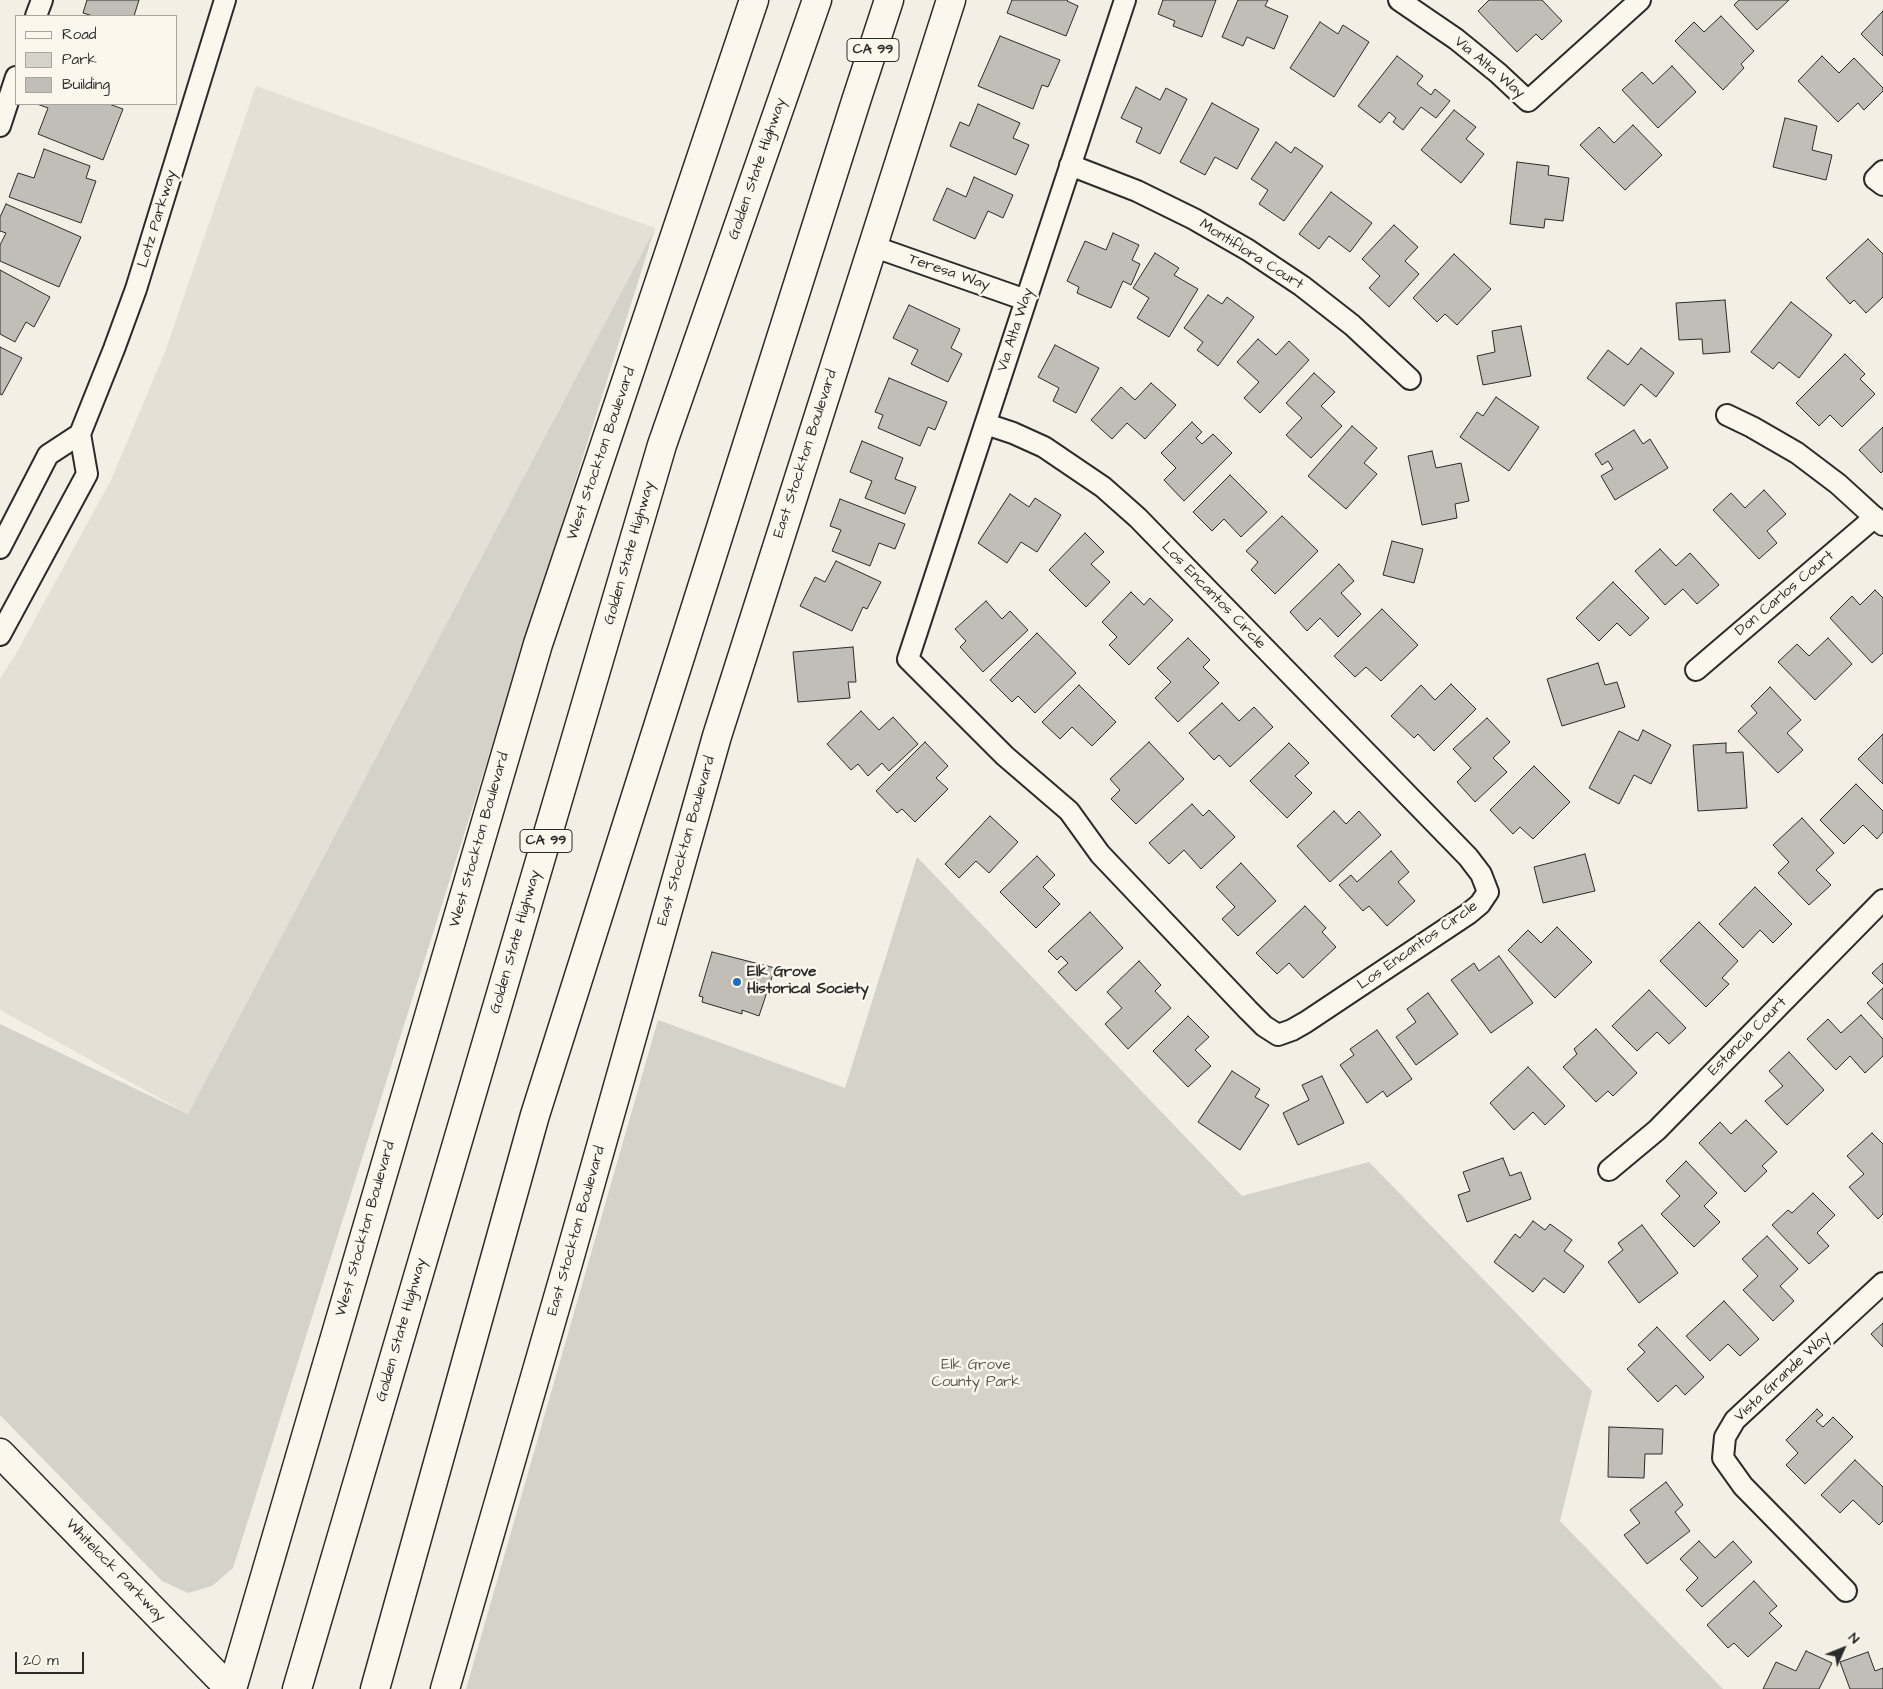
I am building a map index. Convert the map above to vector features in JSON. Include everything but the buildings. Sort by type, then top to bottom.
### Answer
[{"type":"main road","name":"West Stockton Boulevard","points":[[231,1689],[538,644],[754,0]]},
{"type":"main road","name":"Golden State Highway","points":[[297,1689],[662,445],[817,0]]},
{"type":"main road","name":"CA 99","points":[[375,1689],[535,1115],[856,101],[890,0]]},
{"type":"main road","name":"East Stockton Boulevard","points":[[445,1689],[563,1282],[717,736],[951,0]]},
{"type":"main road","name":"Whitelock Parkway","points":[[0,1453],[231,1689]]},
{"type":"street","points":[[36,15],[42,0]]},
{"type":"street","name":"Lotz Parkway","points":[[80,434],[136,289],[225,0]]},
{"type":"street","name":"Via Alta Way","points":[[908,659],[1125,0]]},
{"type":"street","name":"Via Alta Way","points":[[1399,0],[1456,39],[1498,73],[1528,101],[1640,0]]},
{"type":"street","points":[[0,126],[15,80]]},
{"type":"street","name":"Montiflora Court","points":[[1070,165],[1145,195],[1194,219],[1248,250],[1302,286],[1352,325],[1410,379]]},
{"type":"street","points":[[1883,171],[1875,179],[1883,185]]},
{"type":"street","name":"Teresa Way","points":[[872,246],[1026,300]]},
{"type":"street","points":[[1727,415],[1797,453],[1838,484],[1879,521]]},
{"type":"street","name":"Los Encantos Circle","points":[[908,659],[1005,756],[1069,811],[1100,854],[1118,874],[1259,1021],[1278,1034],[1292,1030],[1306,1022],[1468,914],[1480,904],[1488,892],[1481,874],[1468,857],[1138,518],[1103,487],[1044,447],[1013,433],[986,424]]},
{"type":"street","points":[[0,548],[48,456],[80,434],[87,474],[0,634]]},
{"type":"street","name":"Don Carlos Court","points":[[1696,670],[1879,521]]},
{"type":"street","name":"Estancia Court","points":[[1609,1170],[1656,1130],[1883,900]]},
{"type":"street","name":"Vista Grande Way","points":[[1846,1591],[1743,1486],[1723,1458],[1725,1437],[1735,1420],[1883,1283]]},
{"type":"shaded area","points":[[256,86],[655,228],[188,1114],[0,1010],[0,679],[17,652],[111,480],[165,352]]},
{"type":"green space","points":[[655,228],[233,1568],[212,1586],[188,1593],[162,1581],[0,1415],[0,1024],[188,1114]]},
{"type":"green space","name":"Elk Grove County Park","points":[[917,857],[1242,1196],[1369,1162],[1592,1391],[1560,1521],[1723,1689],[466,1689],[658,1020],[845,1088]]},
{"type":"place","name":"Elk Grove Historical Society","points":[[737,982]]}]
